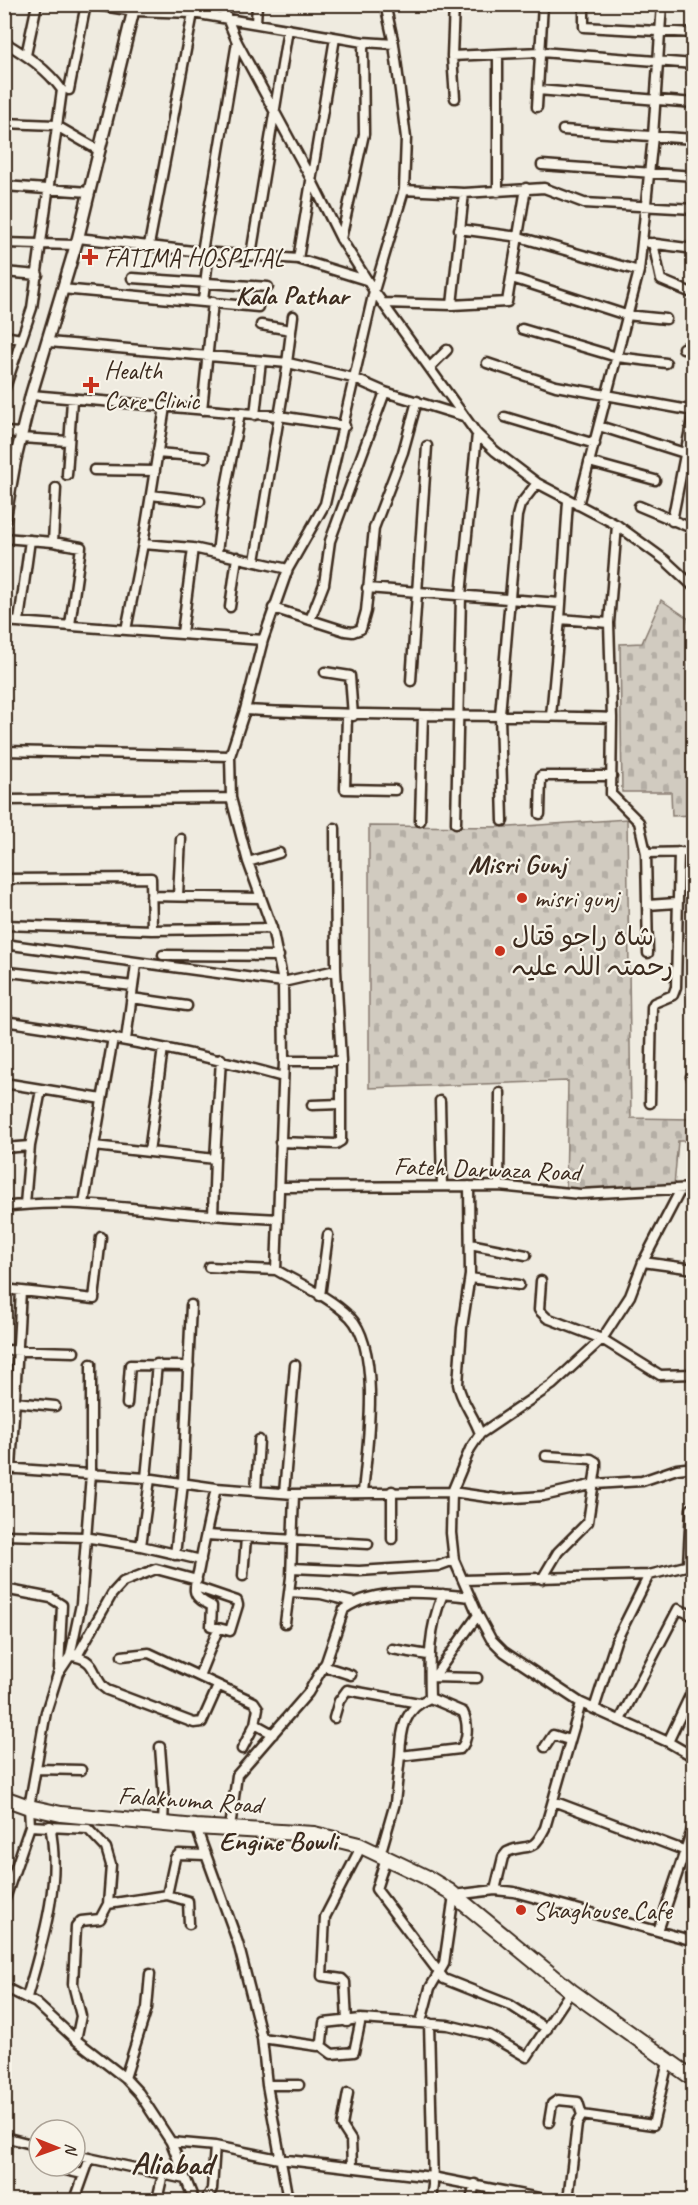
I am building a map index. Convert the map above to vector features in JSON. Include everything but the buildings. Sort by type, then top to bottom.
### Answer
[{"type":"highway","name":"Falaknuma Road","points":[[4,1798],[29,1807],[61,1814],[196,1827],[314,1834],[344,1839],[426,1876],[454,1895],[571,1991],[693,2079]]},
{"type":"main road","points":[[4,523],[10,460],[21,436],[77,241],[135,8]]},
{"type":"street","points":[[26,55],[37,4]]},
{"type":"street","points":[[69,90],[88,4],[193,13],[335,38],[394,44]]},
{"type":"street","points":[[220,4],[237,42],[341,239],[366,280],[477,434],[495,452],[537,483],[617,525],[665,560],[693,587]]},
{"type":"street","points":[[256,23],[257,4]]},
{"type":"street","points":[[276,1270],[284,1061],[283,982],[272,928],[248,862],[231,798],[230,756],[273,608],[288,569],[325,504],[345,426],[353,378],[374,291],[404,190],[406,138],[394,44],[385,5],[390,4]]},
{"type":"street","points":[[454,4],[452,56],[455,98]]},
{"type":"street","points":[[537,107],[543,4]]},
{"type":"street","points":[[584,4],[584,27],[693,33]]},
{"type":"street","points":[[578,505],[639,271],[653,136],[662,4]]},
{"type":"street","points":[[149,246],[193,13]]},
{"type":"street","points":[[251,255],[288,29]]},
{"type":"street","points":[[298,259],[335,38]]},
{"type":"street","points":[[4,42],[26,55],[62,90],[32,308],[7,374],[4,391]]},
{"type":"street","points":[[203,300],[206,282],[205,252],[237,42]]},
{"type":"street","points":[[341,239],[364,135],[363,42]]},
{"type":"street","points":[[452,56],[540,52],[693,64]]},
{"type":"street","points":[[498,55],[498,192]]},
{"type":"street","points":[[538,90],[693,103]]},
{"type":"street","points":[[4,123],[56,125],[100,151]]},
{"type":"street","points":[[563,130],[693,139]]},
{"type":"street","points":[[542,165],[693,176]]},
{"type":"street","points":[[4,186],[48,191],[89,192]]},
{"type":"street","points":[[404,190],[464,193],[526,188],[557,192],[576,202],[693,209]]},
{"type":"street","points":[[384,303],[452,305],[507,302],[526,188]]},
{"type":"street","points":[[452,305],[464,193]]},
{"type":"street","points":[[459,229],[519,237],[639,271]]},
{"type":"street","points":[[4,243],[42,246],[77,241],[298,259],[366,280]]},
{"type":"street","points":[[643,243],[693,249]]},
{"type":"street","points":[[653,243],[661,280],[693,294]]},
{"type":"street","points":[[4,272],[38,275]]},
{"type":"street","points":[[132,278],[268,287]]},
{"type":"street","points":[[512,278],[626,315],[666,319]]},
{"type":"street","points":[[62,289],[203,300],[258,307]]},
{"type":"street","points":[[202,410],[213,302]]},
{"type":"street","points":[[255,561],[293,316]]},
{"type":"street","points":[[261,326],[291,330]]},
{"type":"street","points":[[522,329],[617,357],[666,363]]},
{"type":"street","points":[[4,336],[21,339]]},
{"type":"street","points":[[49,342],[287,363],[353,378],[385,392],[463,416]]},
{"type":"street","points":[[683,348],[693,350]]},
{"type":"street","points":[[430,367],[447,350]]},
{"type":"street","points":[[255,415],[261,361]]},
{"type":"street","points":[[487,363],[556,386],[607,397],[693,410],[690,456],[672,521]]},
{"type":"street","points":[[310,620],[324,584],[330,541],[385,392]]},
{"type":"street","points":[[31,395],[279,416],[345,426]]},
{"type":"street","points":[[67,475],[72,399]]},
{"type":"street","points":[[273,608],[345,631],[358,631],[363,625],[374,528],[403,452],[417,401]]},
{"type":"street","points":[[126,630],[143,544],[165,407]]},
{"type":"street","points":[[217,553],[223,503],[240,414]]},
{"type":"street","points":[[505,417],[595,444]]},
{"type":"street","points":[[599,426],[690,456]]},
{"type":"street","points":[[4,432],[68,441]]},
{"type":"street","points":[[456,822],[461,595],[477,434]]},
{"type":"street","points":[[411,681],[427,446]]},
{"type":"street","points":[[157,453],[205,457]]},
{"type":"street","points":[[590,462],[655,480]]},
{"type":"street","points":[[94,470],[154,471]]},
{"type":"street","points":[[503,821],[500,715],[517,512],[537,483]]},
{"type":"street","points":[[53,542],[56,488]]},
{"type":"street","points":[[151,495],[200,501]]},
{"type":"street","points":[[551,716],[568,501]]},
{"type":"street","points":[[639,506],[693,529]]},
{"type":"street","points":[[617,525],[609,623],[612,718],[611,794],[639,822],[646,853],[648,953]]},
{"type":"street","points":[[4,538],[81,547],[70,626]]},
{"type":"street","points":[[20,621],[30,540]]},
{"type":"street","points":[[143,544],[193,548],[288,569]]},
{"type":"street","points":[[182,633],[193,548]]},
{"type":"street","points":[[230,607],[237,557]]},
{"type":"street","points":[[367,588],[560,603]]},
{"type":"street","points":[[560,619],[609,623]]},
{"type":"street","points":[[4,621],[263,640]]},
{"type":"street","points":[[326,672],[350,676],[345,789],[395,790]]},
{"type":"street","points":[[245,710],[350,716],[457,714],[612,718]]},
{"type":"street","points":[[420,821],[423,715]]},
{"type":"street","points":[[4,751],[230,756]]},
{"type":"street","points":[[540,814],[541,776],[612,776]]},
{"type":"street","points":[[4,800],[231,798]]},
{"type":"street","points":[[280,1142],[339,1142],[341,1061],[336,970],[335,828]]},
{"type":"street","points":[[178,895],[181,839]]},
{"type":"street","points":[[650,1103],[652,1007],[654,1003],[673,995],[675,987],[679,852]]},
{"type":"street","points":[[646,853],[693,852]]},
{"type":"street","points":[[248,862],[279,853]]},
{"type":"street","points":[[4,879],[151,878],[152,930]]},
{"type":"street","points":[[151,896],[261,898]]},
{"type":"street","points":[[648,905],[676,903]]},
{"type":"street","points":[[4,925],[152,930],[272,928]]},
{"type":"street","points":[[4,944],[136,964],[283,982],[336,970]]},
{"type":"street","points":[[163,955],[279,956]]},
{"type":"street","points":[[126,1040],[136,964]]},
{"type":"street","points":[[4,974],[9,972],[133,987]]},
{"type":"street","points":[[132,998],[187,1006]]},
{"type":"street","points":[[4,1021],[126,1040],[221,1059],[283,1077]]},
{"type":"street","points":[[84,1203],[113,1038]]},
{"type":"street","points":[[149,1152],[163,1048]]},
{"type":"street","points":[[213,1216],[221,1059]]},
{"type":"street","points":[[284,1061],[341,1061]]},
{"type":"street","points":[[4,1083],[102,1100]]},
{"type":"street","points":[[25,1204],[30,1146],[40,1090]]},
{"type":"street","points":[[500,1093],[500,1186]]},
{"type":"street","points":[[440,1101],[442,1186]]},
{"type":"street","points":[[312,1105],[341,1104]]},
{"type":"street","points":[[4,1148],[30,1146]]},
{"type":"street","points":[[94,1146],[216,1159]]},
{"type":"street","points":[[469,1186],[470,1278],[462,1328],[458,1384],[459,1392],[473,1412],[480,1434]]},
{"type":"street","name":"Fateh Darwaza Road","points":[[280,1187],[500,1186],[580,1194],[693,1188]]},
{"type":"street","points":[[681,1189],[643,1262],[630,1296],[602,1339],[552,1385],[480,1434],[470,1449],[452,1492],[451,1533],[454,1560],[478,1615],[491,1639],[504,1652],[581,1704],[668,1742],[693,1757]]},
{"type":"street","points":[[4,1207],[25,1204],[84,1203],[213,1216],[277,1219]]},
{"type":"street","points":[[320,1296],[328,1235]]},
{"type":"street","points":[[4,1289],[94,1299],[101,1236]]},
{"type":"street","points":[[470,1244],[526,1255]]},
{"type":"street","points":[[643,1262],[693,1269]]},
{"type":"street","points":[[209,1268],[276,1270],[351,1317],[361,1335],[367,1363],[371,1411],[363,1492]]},
{"type":"street","points":[[470,1278],[519,1285]]},
{"type":"street","points":[[541,1281],[538,1302],[543,1315],[602,1339],[660,1375],[693,1374]]},
{"type":"street","points":[[21,1291],[15,1402],[8,1469],[91,1474],[294,1494],[452,1492],[518,1499],[595,1484],[642,1481],[677,1468],[693,1467]]},
{"type":"street","points":[[175,1555],[183,1483],[191,1305]]},
{"type":"street","points":[[4,1350],[74,1352]]},
{"type":"street","points":[[141,1546],[157,1364]]},
{"type":"street","points":[[73,1656],[81,1604],[84,1537],[91,1474],[91,1365]]},
{"type":"street","points":[[127,1404],[130,1365],[189,1366]]},
{"type":"street","points":[[284,1493],[296,1365]]},
{"type":"street","points":[[15,1402],[55,1406]]},
{"type":"street","points":[[256,1491],[259,1440]]},
{"type":"street","points":[[542,1579],[558,1552],[588,1522],[595,1484],[596,1462],[546,1456]]},
{"type":"street","points":[[58,1674],[73,1656],[112,1594],[123,1582],[156,1569],[196,1583],[230,1596],[238,1603],[230,1631],[218,1629],[210,1624],[212,1606],[198,1598],[196,1583],[216,1488]]},
{"type":"street","points":[[392,1491],[392,1539]]},
{"type":"street","points":[[285,1623],[292,1568],[294,1494]]},
{"type":"street","points":[[464,1580],[648,1575],[692,1567],[691,1509],[693,1509]]},
{"type":"street","points":[[4,1535],[84,1537],[141,1546],[201,1560]]},
{"type":"street","points":[[206,1535],[368,1544]]},
{"type":"street","points":[[243,1576],[246,1538]]},
{"type":"street","points":[[292,1568],[359,1571],[438,1566],[454,1560]]},
{"type":"street","points":[[594,1709],[616,1641],[648,1575]]},
{"type":"street","points":[[4,1589],[51,1598],[62,1605],[58,1674],[46,1712],[29,1807],[30,1826],[8,1879],[4,1902]]},
{"type":"street","points":[[289,1592],[321,1594],[353,1602],[420,1592],[470,1597]]},
{"type":"street","points":[[430,1698],[432,1677],[428,1655],[436,1609],[443,1594]]},
{"type":"street","points":[[230,1828],[237,1775],[308,1693],[323,1666],[339,1617],[344,1609],[353,1602]]},
{"type":"street","points":[[620,1720],[678,1609],[693,1617]]},
{"type":"street","points":[[432,1677],[478,1615]]},
{"type":"street","points":[[200,1676],[218,1629]]},
{"type":"street","points":[[392,1649],[428,1655]]},
{"type":"street","points":[[122,1656],[147,1652],[254,1702],[258,1708],[255,1724],[242,1749]]},
{"type":"street","points":[[73,1656],[96,1670],[100,1685],[107,1690],[194,1723],[202,1722],[218,1686]]},
{"type":"street","points":[[323,1666],[351,1676]]},
{"type":"street","points":[[432,1677],[477,1678]]},
{"type":"street","points":[[668,1742],[693,1687]]},
{"type":"street","points":[[334,1718],[339,1701],[347,1690],[418,1703]]},
{"type":"street","points":[[400,1756],[460,1749],[464,1745],[465,1715],[430,1698],[418,1703],[405,1718],[400,1756],[394,1803],[376,1889],[439,1974],[458,1986],[510,2005],[547,2029]]},
{"type":"street","points":[[495,1890],[503,1857],[513,1849],[528,1849],[535,1844],[544,1828],[581,1704]]},
{"type":"street","points":[[255,1724],[273,1734]]},
{"type":"street","points":[[545,1747],[548,1738],[553,1735],[569,1740]]},
{"type":"street","points":[[160,1747],[165,1799],[163,1824]]},
{"type":"street","points":[[36,1769],[81,1770]]},
{"type":"street","points":[[553,1801],[693,1854]]},
{"type":"street","points":[[658,1931],[693,1824]]},
{"type":"street","points":[[30,1826],[87,1829],[106,1848],[111,1865],[108,1904],[100,1919],[81,1921],[76,1927],[73,1984],[81,2016],[76,2040]]},
{"type":"street","points":[[27,1997],[40,1948],[52,1887],[53,1842],[50,1826]]},
{"type":"street","points":[[196,1827],[238,1943],[262,2038],[267,2085],[287,2198],[299,2200]]},
{"type":"street","points":[[347,2022],[344,1980],[322,1976],[320,1960],[327,1911],[362,1847]]},
{"type":"street","points":[[167,1895],[175,1858],[179,1854],[205,1855]]},
{"type":"street","points":[[430,2200],[432,2177],[425,2023],[430,1988],[439,1974],[446,1955],[454,1895],[495,1890],[514,1892],[693,1941]]},
{"type":"street","points":[[108,1904],[167,1895],[188,1900],[189,1924]]},
{"type":"street","points":[[125,2078],[147,2008],[150,1974]]},
{"type":"street","points":[[4,1987],[27,1997],[76,2040],[125,2078],[139,2093],[171,2142],[194,2200]]},
{"type":"street","points":[[320,2045],[326,2022],[361,2019],[425,2023],[477,2031],[527,2057],[571,1991]]},
{"type":"street","points":[[262,2038],[320,2045],[332,2054],[345,2055],[354,2052],[361,2019]]},
{"type":"street","points":[[582,2115],[653,2125],[668,2062]]},
{"type":"street","points":[[267,2085],[299,2085]]},
{"type":"street","points":[[348,2093],[342,2127],[351,2140],[352,2167]]},
{"type":"street","points":[[549,2122],[552,2104],[558,2100],[578,2102],[582,2115],[575,2134],[568,2200]]},
{"type":"street","points":[[4,2137],[27,2143]]},
{"type":"street","points":[[171,2142],[215,2146],[279,2159],[432,2177],[549,2200]]},
{"type":"street","points":[[206,2200],[213,2189],[215,2146]]},
{"type":"street","points":[[87,2157],[186,2179]]},
{"type":"street","points":[[87,2165],[90,2158]]},
{"type":"street","points":[[157,2200],[163,2174]]},
{"type":"street","points":[[75,2200],[82,2178]]},
{"type":"street","points":[[471,2200],[475,2184]]},
{"type":"green space","points":[[661,600],[692,621],[693,619],[693,815],[672,816],[671,792],[622,792],[620,644],[642,643]]},
{"type":"green space","points":[[627,819],[631,1118],[693,1119],[693,1141],[678,1141],[674,1186],[566,1190],[568,1081],[369,1088],[369,826],[510,827]]},
{"type":"place","name":"FATIMA HOSPITAL","points":[[90,257]]},
{"type":"place","name":"Health Care Clinic","points":[[91,385]]},
{"type":"place","name":"misri gunj","points":[[522,898]]},
{"type":"place","name":"شاہ راجو قتال رحمتہ اللہ علیہ","points":[[500,951]]},
{"type":"place","name":"Shaghouse Cafe","points":[[521,1910]]},
{"type":"district","name":"Kala Pathar","points":[[292,295]]},
{"type":"district","name":"Misri Gunj","points":[[517,864]]},
{"type":"district","name":"Engine Bowli","points":[[278,1841]]},
{"type":"district","name":"Aliabad","points":[[172,2163]]}]
